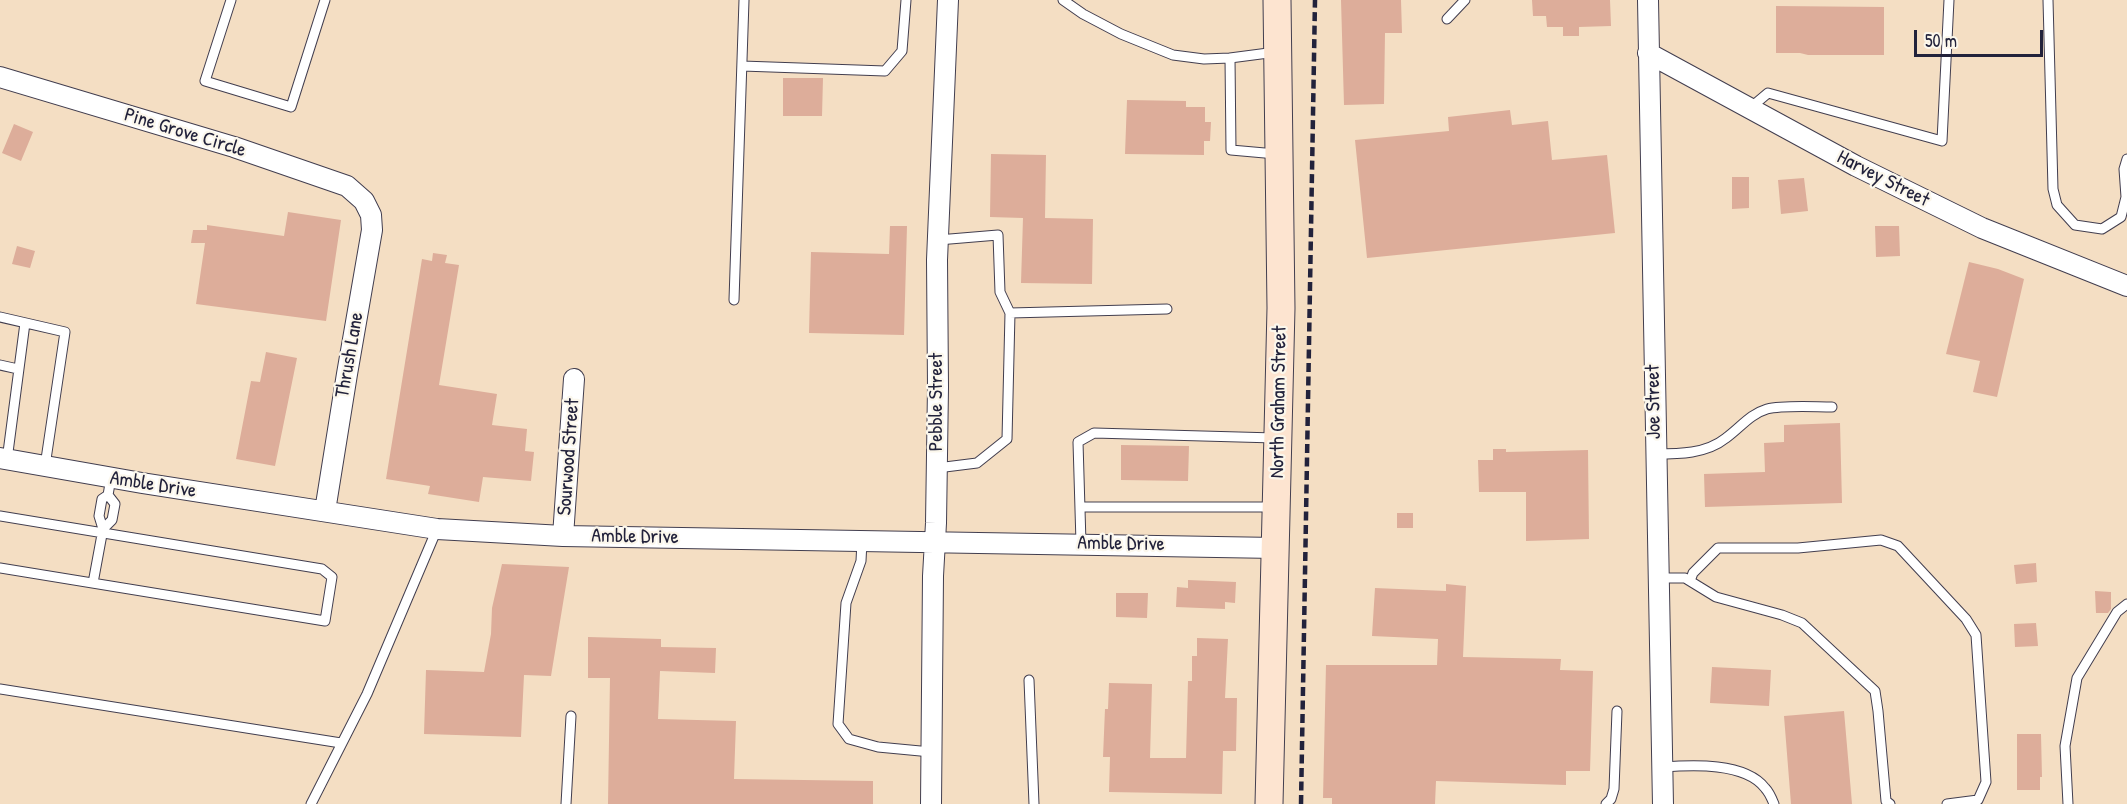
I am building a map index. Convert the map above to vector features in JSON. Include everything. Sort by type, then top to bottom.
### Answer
[{"type":"main road","name":"North Graham Street","points":[[1269,804],[1281,308],[1277,0]]},
{"type":"street","name":"Pebble Street","points":[[931,804],[933,576],[937,468],[938,240],[948,0]]},
{"type":"street","name":"Joe Street","points":[[1648,0],[1663,804]]},
{"type":"street","name":"Harvey Street","points":[[1648,53],[1856,166],[1982,228],[2127,286]]},
{"type":"street","name":"Pine Grove Circle","points":[[0,77],[256,155],[347,186],[364,201]]},
{"type":"street","name":"Thrush Lane","points":[[325,511],[372,230],[371,215],[364,201]]},
{"type":"street","name":"Sourwood Street","points":[[563,536],[574,379]]},
{"type":"street","name":"Amble Drive","points":[[4,459],[45,466],[109,487],[325,511],[437,529],[563,536],[1276,548]]},
{"type":"lane","points":[[231,0],[205,81],[291,107],[325,0]]},
{"type":"lane","points":[[734,300],[744,0]]},
{"type":"lane","points":[[742,66],[885,71],[902,51],[906,0]]},
{"type":"lane","points":[[1063,0],[1083,14],[1121,34],[1173,55],[1204,59],[1278,52]]},
{"type":"lane","points":[[1447,19],[1465,0]]},
{"type":"lane","points":[[1749,109],[1768,93],[1942,141],[1949,0]]},
{"type":"lane","points":[[2048,0],[2053,189],[2057,205],[2075,225],[2102,229],[2121,217],[2126,197],[2124,169],[2127,159]]},
{"type":"lane","points":[[1230,58],[1231,150],[1279,154]]},
{"type":"lane","points":[[937,468],[977,464],[1007,439],[1010,313],[1000,292],[998,236],[938,240]]},
{"type":"lane","points":[[1010,313],[1167,309]]},
{"type":"lane","points":[[0,317],[65,332],[45,466]]},
{"type":"lane","points":[[4,459],[25,322]]},
{"type":"lane","points":[[0,365],[18,369]]},
{"type":"lane","points":[[1655,454],[1686,454],[1706,448],[1725,440],[1742,423],[1768,408],[1832,407]]},
{"type":"lane","points":[[1081,543],[1078,442],[1094,434],[1278,438]]},
{"type":"lane","points":[[93,583],[103,531],[99,516],[102,499],[109,487]]},
{"type":"lane","points":[[1080,507],[1276,507]]},
{"type":"lane","points":[[0,516],[103,531],[322,569],[332,577],[325,621],[0,568]]},
{"type":"lane","points":[[311,804],[367,694],[437,529]]},
{"type":"lane","points":[[1690,581],[1693,573],[1718,548],[1798,548],[1881,540],[1898,546],[1966,619],[1976,635],[1986,782],[1978,800],[1947,804]]},
{"type":"lane","points":[[862,541],[861,561],[846,603],[838,724],[849,739],[878,747],[932,752]]},
{"type":"lane","points":[[1658,578],[1685,578],[1716,597],[1782,615],[1802,623],[1875,691],[1886,801],[1890,804]]},
{"type":"lane","points":[[2068,804],[2065,746],[2078,678],[2116,612],[2127,604]]},
{"type":"lane","points":[[1029,680],[1034,804]]},
{"type":"lane","points":[[0,689],[341,743]]},
{"type":"lane","points":[[1606,804],[1611,799],[1614,789],[1617,711]]},
{"type":"lane","points":[[566,804],[571,716]]},
{"type":"lane","points":[[1663,767],[1684,765],[1725,767],[1734,770],[1753,777],[1765,788],[1774,804]]},
{"type":"building","points":[[1341,0],[1401,0],[1402,33],[1385,33],[1384,104],[1344,105]]},
{"type":"building","points":[[1532,0],[1610,0],[1611,26],[1579,27],[1579,36],[1563,36],[1563,27],[1547,27],[1546,16],[1533,16]]},
{"type":"building","points":[[1776,6],[1884,7],[1884,55],[1776,53]]},
{"type":"building","points":[[783,78],[823,78],[822,116],[783,116]]},
{"type":"building","points":[[1127,100],[1186,101],[1186,107],[1205,107],[1205,122],[1211,122],[1210,141],[1204,141],[1204,155],[1125,154]]},
{"type":"building","points":[[1510,110],[1512,125],[1548,121],[1552,160],[1607,155],[1615,233],[1367,258],[1355,140],[1449,131],[1448,117]]},
{"type":"building","points":[[14,124],[33,132],[21,161],[2,153]]},
{"type":"building","points":[[991,154],[1046,155],[1045,218],[1093,219],[1092,284],[1021,283],[1023,218],[990,217]]},
{"type":"building","points":[[1732,177],[1749,177],[1749,208],[1732,209]]},
{"type":"building","points":[[1804,178],[1808,211],[1781,214],[1778,180]]},
{"type":"building","points":[[288,212],[341,220],[326,321],[196,304],[205,243],[191,243],[193,230],[207,230],[207,225],[284,236]]},
{"type":"building","points":[[890,226],[907,226],[904,335],[809,333],[811,252],[889,254]]},
{"type":"building","points":[[1875,226],[1899,226],[1900,256],[1876,257]]},
{"type":"building","points":[[17,246],[35,251],[30,268],[12,264]]},
{"type":"building","points":[[433,253],[447,255],[445,263],[459,265],[439,385],[497,394],[492,425],[527,429],[525,451],[534,452],[531,481],[483,477],[479,502],[428,494],[430,486],[386,479],[422,259],[432,261]]},
{"type":"building","points":[[1969,262],[1998,269],[2024,279],[1997,397],[1973,392],[1980,361],[1946,354]]},
{"type":"building","points":[[266,352],[297,358],[275,466],[236,459],[251,381],[260,382]]},
{"type":"building","points":[[1840,423],[1842,503],[1705,507],[1704,474],[1765,472],[1764,443],[1784,442],[1784,425]]},
{"type":"building","points":[[1121,445],[1189,446],[1188,481],[1121,480]]},
{"type":"building","points":[[1493,449],[1506,449],[1506,452],[1588,450],[1589,539],[1526,541],[1526,492],[1479,492],[1478,460],[1493,460]]},
{"type":"building","points":[[1397,513],[1413,513],[1413,528],[1397,528]]},
{"type":"building","points":[[2036,563],[2037,582],[2016,584],[2014,565]]},
{"type":"building","points":[[502,564],[569,567],[551,676],[524,675],[521,737],[424,734],[426,670],[484,672],[491,634],[492,608]]},
{"type":"building","points":[[1188,580],[1236,582],[1235,603],[1225,602],[1225,609],[1176,607],[1177,587],[1188,588]]},
{"type":"building","points":[[1446,584],[1466,586],[1463,657],[1561,659],[1560,670],[1593,671],[1590,771],[1566,771],[1566,785],[1436,781],[1435,804],[1332,804],[1332,798],[1323,798],[1326,665],[1437,665],[1438,639],[1372,636],[1375,588],[1446,591]]},
{"type":"building","points":[[2095,591],[2111,592],[2111,609],[2108,613],[2096,613]]},
{"type":"building","points":[[1116,593],[1148,593],[1147,618],[1116,617]]},
{"type":"building","points":[[2036,623],[2038,646],[2015,647],[2014,624]]},
{"type":"building","points":[[588,637],[661,639],[661,647],[716,648],[715,673],[660,671],[658,719],[736,721],[734,779],[873,781],[873,804],[608,804],[610,678],[588,678]]},
{"type":"building","points":[[1197,638],[1228,639],[1225,698],[1237,698],[1236,751],[1223,751],[1222,794],[1109,792],[1110,757],[1103,757],[1105,709],[1108,709],[1109,683],[1152,684],[1150,758],[1186,758],[1188,681],[1192,681],[1192,656],[1197,656]]},
{"type":"building","points":[[1712,667],[1771,670],[1769,706],[1710,703]]},
{"type":"building","points":[[1844,711],[1852,804],[1791,804],[1784,716]]},
{"type":"building","points":[[2017,734],[2041,734],[2040,790],[2017,790]]},
{"type":"railway","points":[[1301,804],[1315,0]]}]
